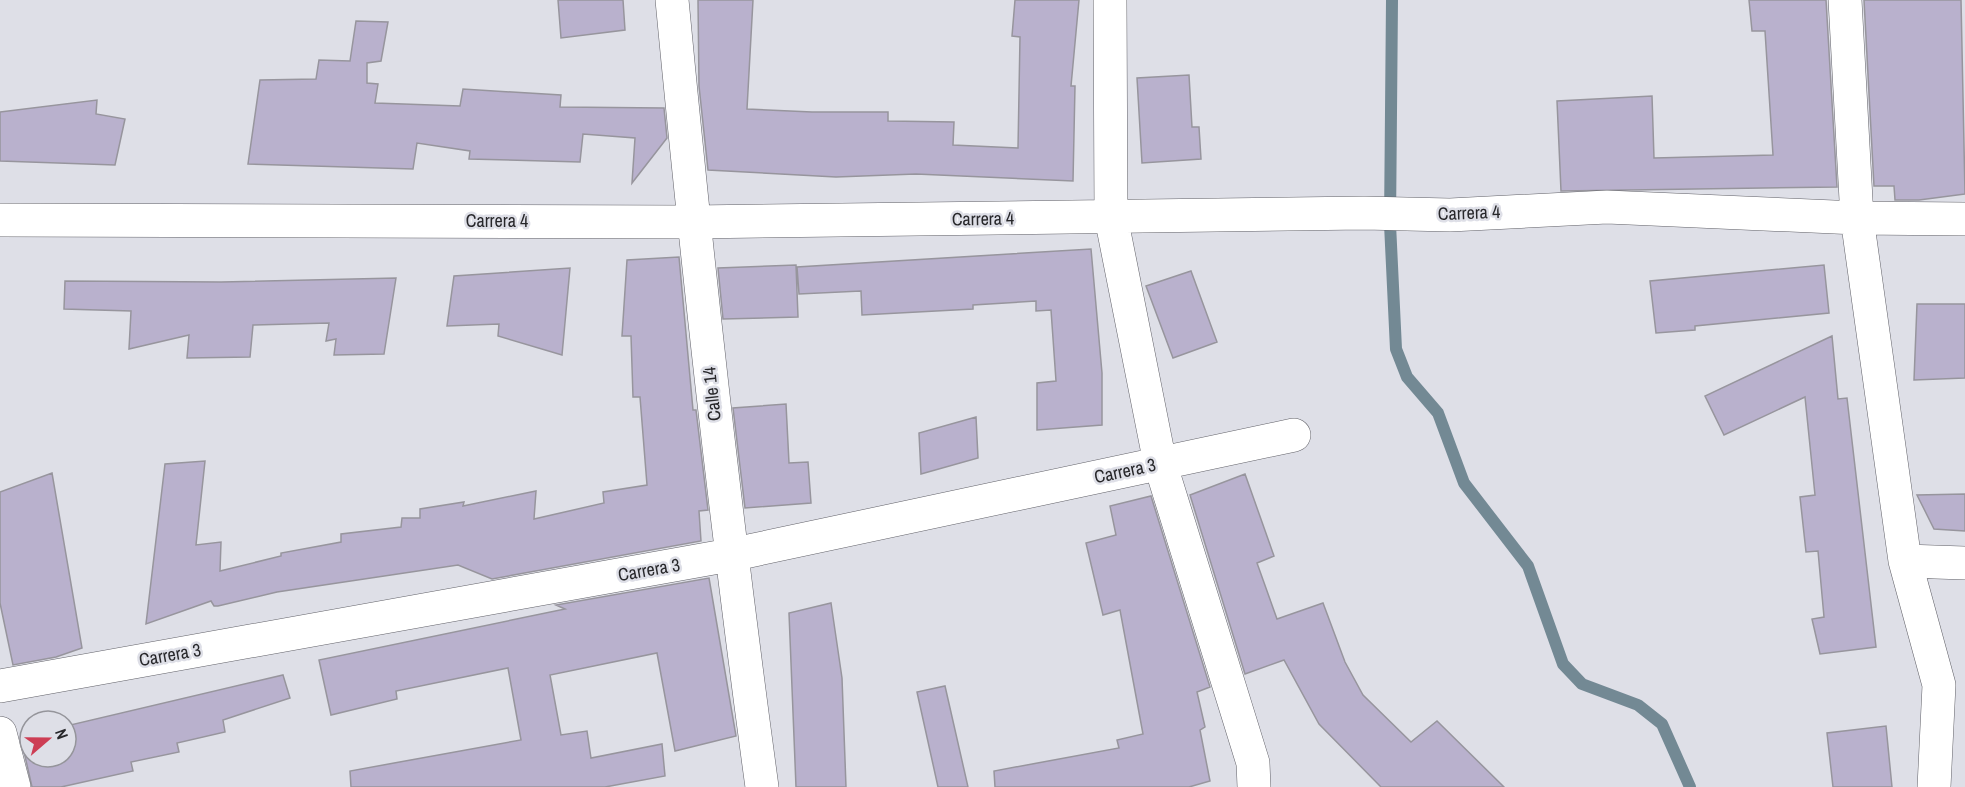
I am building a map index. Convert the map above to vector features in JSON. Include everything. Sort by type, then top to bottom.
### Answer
[{"type":"street","name":"Calle 14","points":[[672,0],[693,222],[730,555],[762,787]]},
{"type":"street","points":[[1110,0],[1111,217],[1160,463],[1253,763],[1254,787]]},
{"type":"street","points":[[1845,0],[1857,218],[1905,561],[1939,685],[1934,787]]},
{"type":"street","name":"Carrera 4","points":[[0,220],[693,222],[1364,213],[1450,215],[1607,207],[1857,218],[1965,219]]},
{"type":"street","name":"Carrera 3","points":[[0,686],[730,555],[1294,435]]},
{"type":"street","points":[[1905,561],[1965,563]]},
{"type":"street","points":[[0,733],[14,787]]},
{"type":"building","points":[[558,0],[623,0],[625,30],[561,38]]},
{"type":"building","points":[[698,0],[753,0],[747,109],[888,112],[888,121],[954,122],[953,145],[1018,148],[1020,37],[1012,36],[1015,0],[1079,0],[1071,86],[1075,86],[1073,181],[916,174],[836,177],[708,170],[699,86]]},
{"type":"building","points":[[1749,0],[1826,0],[1837,187],[1561,191],[1557,101],[1652,96],[1654,158],[1773,155],[1765,31],[1752,31]]},
{"type":"building","points":[[1864,0],[1961,0],[1965,194],[1919,200],[1895,200],[1894,186],[1874,186]]},
{"type":"building","points":[[356,21],[388,22],[381,61],[367,63],[367,83],[378,84],[375,103],[460,106],[463,89],[561,95],[560,107],[664,108],[667,138],[632,183],[635,138],[583,134],[580,162],[469,159],[470,151],[417,143],[413,169],[248,164],[260,80],[316,79],[319,60],[350,61]]},
{"type":"building","points":[[1189,75],[1192,127],[1199,127],[1201,159],[1142,163],[1137,78]]},
{"type":"building","points":[[97,100],[96,114],[125,119],[115,165],[0,161],[0,112]]},
{"type":"building","points":[[1091,249],[1102,373],[1102,425],[1037,430],[1037,383],[1056,381],[1051,310],[1036,311],[1036,301],[973,305],[973,309],[862,315],[861,291],[799,294],[797,267]]},
{"type":"building","points":[[679,257],[693,410],[696,410],[708,510],[699,511],[701,541],[492,579],[458,565],[277,592],[218,606],[214,606],[211,601],[146,624],[165,464],[205,461],[196,545],[221,542],[220,571],[281,556],[281,553],[341,542],[341,534],[401,527],[402,518],[420,518],[420,509],[464,502],[463,506],[536,491],[534,519],[604,503],[603,492],[647,485],[640,397],[633,397],[631,336],[622,336],[627,260]]},
{"type":"building","points":[[796,265],[798,317],[723,319],[718,268]]},
{"type":"building","points":[[1824,265],[1829,313],[1695,326],[1695,330],[1656,333],[1650,281]]},
{"type":"building","points":[[570,268],[562,355],[498,336],[499,324],[447,326],[454,276]]},
{"type":"building","points":[[1191,271],[1217,342],[1173,358],[1146,286]]},
{"type":"building","points":[[396,278],[384,354],[334,355],[336,339],[326,341],[329,323],[253,325],[250,357],[187,358],[189,335],[129,349],[131,311],[64,309],[65,281],[221,282]]},
{"type":"building","points":[[1917,304],[1965,304],[1965,378],[1914,380]]},
{"type":"building","points":[[1832,336],[1838,399],[1847,398],[1876,647],[1820,654],[1812,619],[1824,617],[1818,551],[1806,552],[1800,497],[1815,495],[1805,397],[1724,435],[1705,396]]},
{"type":"building","points":[[786,404],[789,463],[808,462],[811,503],[745,508],[733,408]]},
{"type":"building","points":[[976,417],[978,458],[921,474],[919,433]]},
{"type":"building","points":[[52,473],[82,648],[56,657],[13,665],[0,603],[0,492]]},
{"type":"building","points":[[1245,474],[1274,556],[1257,563],[1277,619],[1323,603],[1345,662],[1363,695],[1411,742],[1437,721],[1504,787],[1381,787],[1319,724],[1284,660],[1245,674],[1190,495]]},
{"type":"building","points":[[1965,494],[1965,531],[1934,529],[1917,495]]},
{"type":"building","points":[[1151,496],[1210,687],[1197,692],[1205,727],[1200,730],[1210,781],[1189,787],[995,787],[994,771],[1119,748],[1117,740],[1143,734],[1120,610],[1103,615],[1086,543],[1116,535],[1110,506]]},
{"type":"building","points":[[709,578],[736,736],[675,751],[657,653],[550,675],[561,735],[587,731],[591,758],[662,744],[665,776],[605,787],[351,787],[350,771],[521,740],[508,668],[396,691],[397,699],[331,715],[319,660],[565,609],[556,605]]},
{"type":"building","points":[[831,603],[842,678],[846,787],[796,787],[789,613]]},
{"type":"building","points":[[283,675],[290,698],[223,720],[225,732],[177,743],[179,752],[131,762],[133,771],[61,787],[32,787],[28,769],[78,769],[78,723]]},
{"type":"building","points":[[945,686],[968,787],[938,787],[917,692]]},
{"type":"building","points":[[1886,726],[1892,787],[1833,787],[1827,733]]},
{"type":"waterway","points":[[1392,0],[1390,224],[1396,349],[1407,377],[1438,413],[1464,483],[1528,566],[1563,664],[1582,684],[1638,705],[1662,724],[1690,787]]}]
